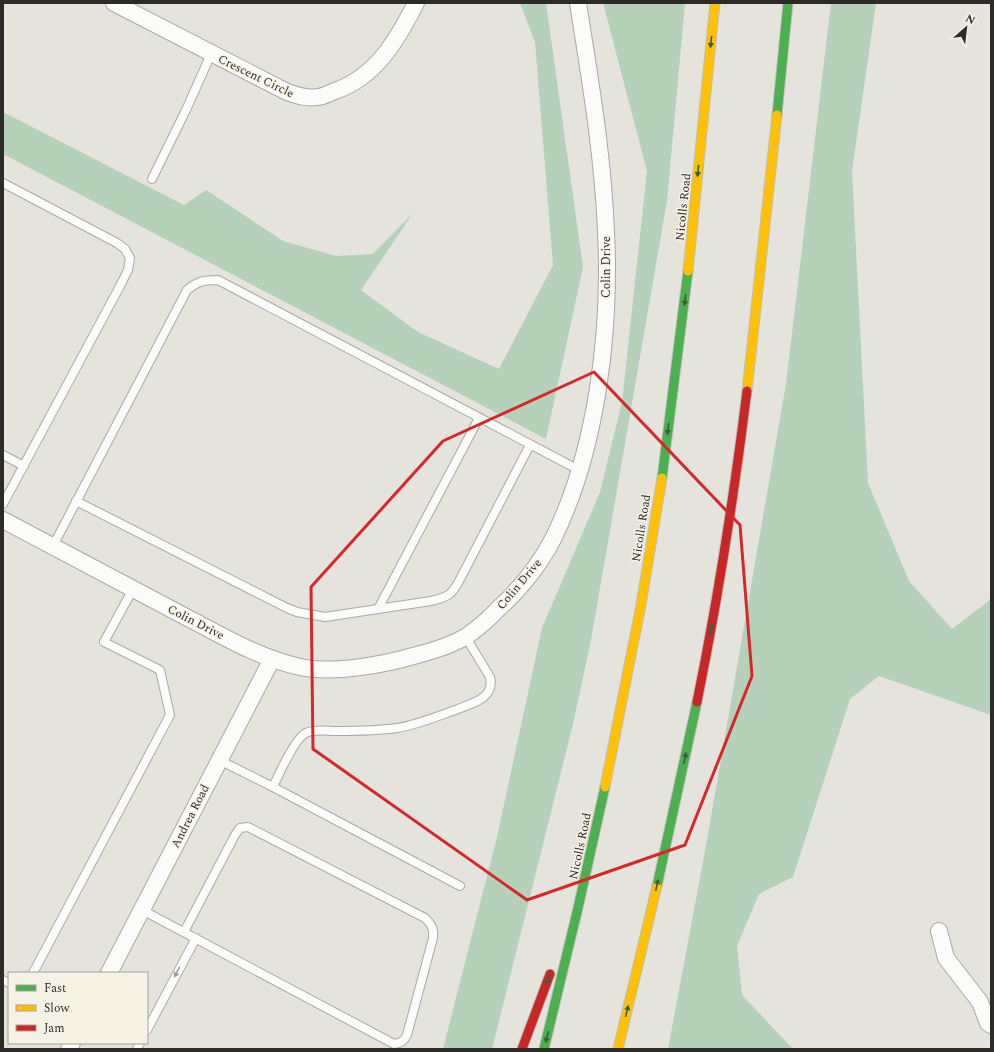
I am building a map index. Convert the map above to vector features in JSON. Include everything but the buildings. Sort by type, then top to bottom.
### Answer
[{"type":"highway","name":"Nicolls Road","points":[[544,1049],[583,891],[628,675],[648,562],[666,451],[693,229],[715,3]]},
{"type":"highway","points":[[618,1049],[639,964],[685,760],[707,652],[725,548],[743,428],[759,293],[788,3]]},
{"type":"highway","points":[[522,1049],[583,891]]},
{"type":"street","name":"Crescent Circle","points":[[114,3],[287,92],[300,96],[317,98],[348,87],[373,69],[392,46],[416,3]]},
{"type":"street","name":"Colin Drive","points":[[3,520],[250,650],[272,659],[302,668],[328,669],[396,662],[431,651],[465,636],[486,621],[506,602],[534,570],[552,541],[565,511],[579,470],[586,446],[595,402],[604,341],[607,234],[597,127],[578,3]]},
{"type":"street","name":"Andrea Road","points":[[110,972],[272,659]]},
{"type":"street","points":[[939,931],[946,958],[980,1002],[988,1023],[991,1025]]},
{"type":"lane","points":[[152,179],[186,110],[211,54]]},
{"type":"lane","points":[[3,183],[117,243],[125,249],[130,258],[128,270],[120,286],[3,504]]},
{"type":"lane","points":[[53,546],[187,290],[194,284],[203,280],[218,280],[579,470]]},
{"type":"lane","points":[[378,609],[479,418]]},
{"type":"lane","points":[[76,501],[287,608],[297,612],[325,617],[431,601],[447,596],[454,590],[530,445]]},
{"type":"lane","points":[[3,455],[24,466]]},
{"type":"lane","points":[[34,972],[170,715],[160,670],[104,642],[133,589]]},
{"type":"lane","points":[[273,787],[298,741],[305,733],[316,731],[364,731],[397,728],[474,703],[483,698],[489,692],[491,683],[490,677],[465,636]]},
{"type":"lane","points":[[219,760],[460,886]]},
{"type":"lane","points":[[142,910],[394,1044],[399,1044],[404,1041],[407,1035],[434,938],[432,924],[425,918],[248,827],[240,828],[235,836],[184,932]]},
{"type":"lane","points":[[148,1028],[196,938]]},
{"type":"highlighted area","points":[[594,372],[740,525],[752,676],[685,845],[527,900],[313,749],[311,587],[443,441]]},
{"type":"green space","points":[[520,3],[546,3],[583,267],[546,439],[3,154],[3,112],[184,205],[206,190],[283,241],[336,256],[373,254],[413,213],[361,290],[418,332],[499,369],[553,265],[535,42]]},
{"type":"green space","points":[[603,3],[685,3],[667,201],[591,640],[573,724],[492,1049],[443,1049],[497,837],[542,628],[600,492],[622,402],[647,171]]},
{"type":"green space","points":[[831,3],[876,3],[852,171],[868,483],[909,581],[952,629],[991,599],[991,715],[879,676],[850,699],[793,877],[759,894],[737,946],[742,995],[793,1049],[668,1049],[707,840],[786,384]]},
{"type":"traffic: fast","points":[[777,115],[788,3]]},
{"type":"traffic: fast","points":[[662,478],[688,271]]},
{"type":"traffic: fast","points":[[657,886],[697,702]]},
{"type":"traffic: fast","points":[[544,1049],[605,787]]},
{"type":"traffic: slow","points":[[688,271],[715,3]]},
{"type":"traffic: slow","points":[[747,391],[777,115]]},
{"type":"traffic: slow","points":[[605,787],[641,605],[662,478]]},
{"type":"traffic: slow","points":[[618,1049],[657,886]]},
{"type":"traffic: jam","points":[[697,702],[725,547],[747,391]]},
{"type":"traffic: jam","points":[[522,1049],[550,974]]}]
